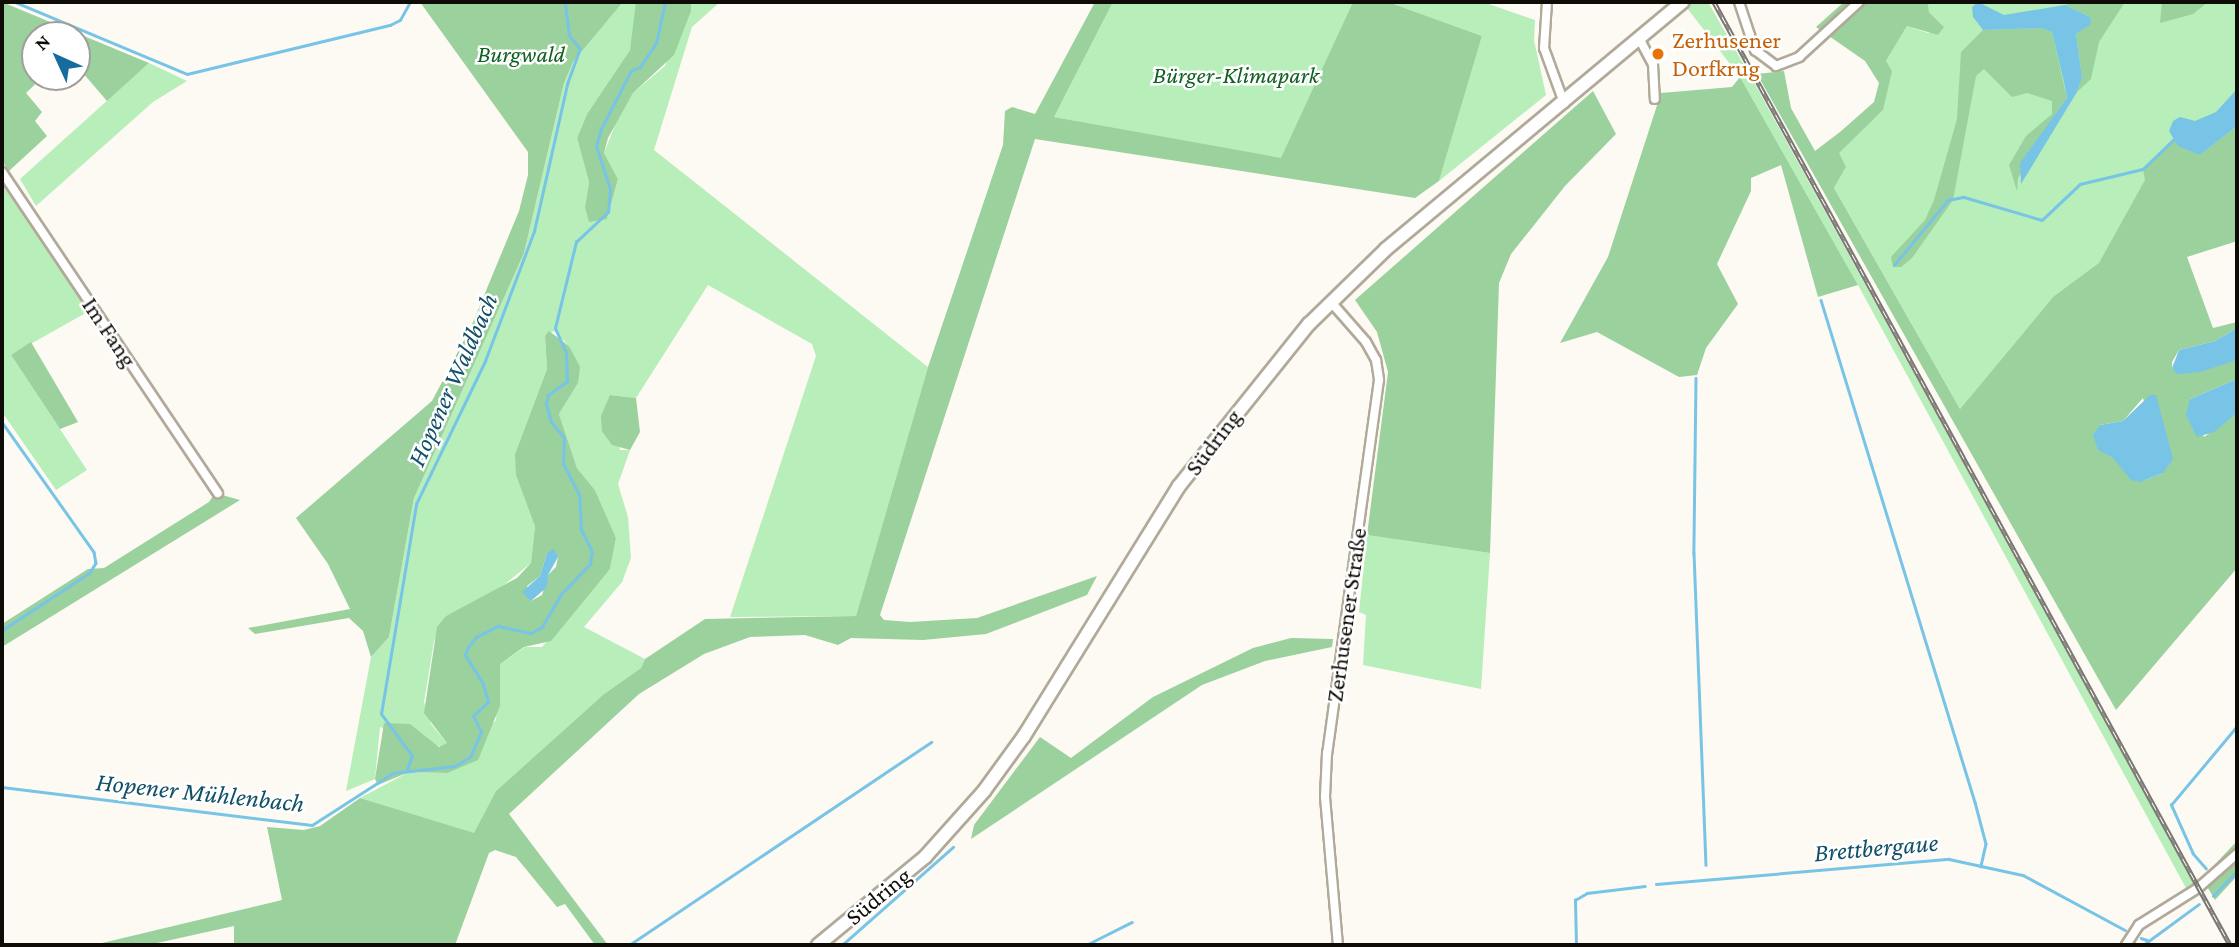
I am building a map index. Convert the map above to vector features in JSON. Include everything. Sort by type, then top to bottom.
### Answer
[{"type":"main road","name":"Südring","points":[[818,945],[901,879],[978,799],[1024,736],[1179,486],[1263,378],[1331,302],[1386,249],[1640,40],[1682,2]]},
{"type":"street","points":[[1547,2],[1544,48],[1564,103]]},
{"type":"street","points":[[1739,2],[1755,50],[1776,66],[1799,57],[1859,2]]},
{"type":"street","points":[[1640,40],[1653,64],[1655,99]]},
{"type":"street","name":"Im Fang","points":[[2,172],[218,493]]},
{"type":"street","name":"Zerhusener Straße","points":[[1331,302],[1366,342],[1376,360],[1378,380],[1327,753],[1325,797],[1338,945]]},
{"type":"street","points":[[2126,945],[2139,925],[2199,888],[2237,854]]},
{"type":"green space","points":[[2,2],[48,21],[21,21],[21,91],[28,91],[26,93],[42,112],[35,121],[47,136],[9,171],[2,161]]},
{"type":"green space","name":"Burgwald","points":[[420,2],[623,2],[573,62],[564,83],[524,253],[414,498],[389,637],[371,657],[363,631],[349,618],[255,634],[248,628],[350,609],[328,564],[296,518],[432,401],[471,327],[519,211],[528,175],[528,152]]},
{"type":"green space","points":[[623,2],[636,2],[630,50],[587,114],[577,138],[589,182],[585,207],[607,219],[618,179],[604,153],[618,118],[633,93],[665,66],[691,2],[720,2],[692,27],[654,150],[928,367],[856,616],[730,617],[816,356],[812,344],[708,285],[636,398],[610,395],[620,450],[630,450],[618,484],[628,517],[631,558],[622,582],[584,627],[645,659],[641,668],[604,694],[496,791],[474,834],[360,798],[409,772],[447,773],[496,720],[500,664],[525,647],[542,647],[610,569],[616,538],[595,490],[577,468],[559,414],[578,383],[569,346],[554,331],[545,336],[547,369],[515,454],[535,526],[531,563],[489,597],[446,616],[434,641],[424,702],[431,724],[447,743],[445,748],[380,727],[375,779],[346,791],[371,657],[389,637],[414,498],[524,253],[564,83],[573,62]]},
{"type":"green space","name":"Burgwald","points":[[636,2],[691,2],[691,11],[674,55],[633,93],[608,138],[604,153],[618,179],[607,219],[589,222],[585,207],[589,182],[577,138],[587,114],[630,50]]},
{"type":"green space","points":[[1095,2],[1113,2],[1054,117],[1281,158],[1353,2],[1388,2],[1482,36],[1439,181],[1415,198],[1035,139],[880,615],[884,620],[910,622],[977,618],[1097,576],[1087,595],[986,634],[923,640],[851,638],[838,645],[805,635],[750,637],[704,654],[639,694],[509,814],[608,945],[595,945],[565,904],[557,907],[516,857],[495,850],[489,853],[455,945],[234,945],[234,926],[148,945],[34,945],[98,944],[282,900],[267,827],[304,830],[320,826],[360,798],[474,833],[496,791],[604,694],[641,668],[645,659],[705,619],[856,616],[928,367],[1003,145],[1005,111],[1012,107],[1035,114]]},
{"type":"green space","name":"Bürger-Klimapark","points":[[1113,2],[1353,2],[1282,159],[1054,117]]},
{"type":"green space","points":[[1388,2],[1483,2],[1535,20],[1534,40],[1546,95],[1439,181],[1482,36]]},
{"type":"green space","points":[[1692,2],[1708,2],[1751,77],[2195,886],[2187,890],[1858,285],[1740,77],[1687,8]]},
{"type":"green space","points":[[1844,2],[1928,2],[1929,12],[1944,27],[1938,35],[1907,26],[1886,61],[1892,71],[1883,110],[1839,153],[1846,167],[1834,188],[1960,409],[2053,297],[2099,263],[2145,180],[2143,169],[2173,140],[2200,155],[2237,126],[2237,241],[2187,257],[2213,328],[2237,322],[2237,328],[2215,341],[2179,350],[2172,362],[2172,368],[2185,372],[2237,360],[2237,379],[2190,399],[2204,437],[2237,413],[2237,568],[2116,710],[1757,74],[1784,71],[1791,108],[1815,151],[1840,132],[1874,102],[1879,83],[1865,61],[1816,27]],"holes":[[[2143,398],[2163,473],[2145,480],[2106,451],[2100,425],[2123,421]]]},
{"type":"green space","points":[[1928,2],[2237,2],[2237,241],[2053,297],[1960,409],[1834,188],[1846,167],[1838,153],[1883,110],[1886,61],[1907,26],[1928,33],[1943,26],[1929,12]]},
{"type":"green space","points":[[2073,2],[2125,2],[2099,42],[2091,79],[2077,92],[2082,78],[2076,34],[2090,24],[2090,17],[2065,5]]},
{"type":"green space","points":[[2162,2],[2208,2],[2193,14],[2160,23]]},
{"type":"green space","points":[[2041,28],[2052,32],[2067,98],[2018,178],[2017,191],[2009,165],[2026,136],[2052,114],[2052,101],[2027,93],[2012,97],[1984,69],[1976,76],[1953,200],[1912,258],[1901,267],[1893,267],[1891,257],[1925,220],[1934,200],[1957,119],[1961,52],[1983,30]]},
{"type":"green space","points":[[91,39],[149,63],[107,101],[91,82]]},
{"type":"green space","points":[[149,63],[187,81],[153,102],[36,206],[20,179]]},
{"type":"green space","points":[[1740,77],[1858,285],[1818,297],[1781,165],[1751,178],[1751,191],[1717,264],[1738,304],[1706,348],[1697,375],[1679,377],[1597,332],[1560,343],[1608,257],[1661,93],[1732,87]]},
{"type":"green space","points":[[1593,91],[1616,134],[1565,186],[1511,254],[1499,283],[1490,553],[1367,535],[1388,372],[1377,332],[1355,300]]},
{"type":"green space","points":[[2,182],[91,310],[11,355],[87,470],[56,490],[2,412]]},
{"type":"green space","points":[[549,331],[569,346],[580,367],[578,383],[559,414],[577,468],[595,490],[616,538],[610,569],[551,641],[524,647],[500,664],[500,706],[478,760],[447,773],[409,772],[378,785],[375,779],[384,723],[410,724],[439,747],[447,743],[424,713],[437,627],[446,616],[517,578],[531,563],[535,526],[516,475],[515,454],[547,369],[545,336]],"holes":[[[547,553],[558,557],[556,567],[548,575],[542,595],[531,601],[527,586],[540,576]]]},
{"type":"green space","points":[[31,342],[78,422],[60,429],[11,355]]},
{"type":"green space","points":[[610,395],[636,398],[640,432],[630,450],[612,445],[602,431],[601,416]]},
{"type":"green space","points":[[215,493],[240,500],[2,647],[2,624],[88,569],[104,568],[209,502]]},
{"type":"green space","points":[[1367,535],[1490,553],[1481,689],[1363,665],[1366,615],[1359,612]]},
{"type":"green space","points":[[1291,638],[1333,639],[1332,647],[1265,661],[1202,685],[971,839],[974,825],[1040,737],[1071,758],[1153,697],[1253,648]]},
{"type":"green space","points":[[2237,841],[2237,876],[2215,900],[2202,878]]},
{"type":"water","points":[[1978,2],[2004,15],[2065,5],[2090,17],[2091,24],[2076,34],[2082,78],[2077,92],[2021,184],[2020,163],[2067,98],[2064,82],[2052,32],[2041,28],[1983,30],[1973,17],[1972,7]]},
{"type":"water","points":[[2237,89],[2237,126],[2200,155],[2178,146],[2169,131],[2173,121],[2180,117],[2195,121],[2216,112]]},
{"type":"water","points":[[2237,328],[2237,360],[2200,372],[2177,374],[2172,368],[2179,350],[2215,341]]},
{"type":"water","points":[[2237,379],[2237,413],[2214,432],[2197,437],[2186,415],[2190,399]]},
{"type":"water","points":[[2150,395],[2156,395],[2173,459],[2163,473],[2140,482],[2131,480],[2112,457],[2098,450],[2093,435],[2100,425],[2123,421]]},
{"type":"water","points":[[554,549],[558,557],[548,575],[547,587],[531,601],[522,592],[540,576],[547,553]]},
{"type":"waterway","points":[[15,2],[187,74],[390,25],[400,20],[410,2]]},
{"type":"waterway","name":"Hopener Waldbach","points":[[407,769],[412,756],[381,714],[416,504],[485,361],[534,231],[567,84],[580,49],[569,36],[565,2]]},
{"type":"waterway","name":"Hopener Mühlenbach","points":[[2,787],[312,825],[393,773],[455,766],[470,757],[481,732],[473,716],[488,702],[483,684],[465,655],[468,647],[476,637],[498,626],[531,633],[542,627],[561,594],[590,564],[592,552],[581,529],[579,495],[563,463],[564,438],[551,422],[546,404],[548,395],[567,381],[566,353],[555,328],[576,242],[608,212],[610,189],[596,146],[601,129],[631,71],[640,67],[656,43],[665,2]]},
{"type":"waterway","points":[[1894,265],[1948,200],[1964,197],[2042,220],[2080,184],[2143,169],[2173,140]]},
{"type":"waterway","points":[[1821,300],[1975,802],[1986,844],[1981,866]]},
{"type":"waterway","points":[[1696,378],[1694,553],[1706,865]]},
{"type":"waterway","points":[[2,422],[94,552],[96,563],[90,573],[2,631]]},
{"type":"waterway","name":"Brettbergaue","points":[[2206,869],[2193,854],[2171,805],[2237,726]]},
{"type":"waterway","points":[[629,945],[931,742]]},
{"type":"waterway","points":[[842,945],[953,847]]},
{"type":"waterway","name":"Brettbergaue","points":[[1656,884],[1949,859],[2023,875],[2125,930]]},
{"type":"waterway","name":"Brettbergaue","points":[[2213,896],[2237,871]]},
{"type":"waterway","name":"Brettbergaue","points":[[1576,945],[1575,900],[1587,893],[1645,886]]},
{"type":"waterway","points":[[2143,945],[2199,904]]},
{"type":"waterway","points":[[1086,945],[1132,922]]},
{"type":"waterway","name":"Brettbergaue","points":[[2141,938],[2147,940]]},
{"type":"railway","points":[[1714,2],[2230,945]]},
{"type":"place","name":"Zerhusener Dorfkrug","points":[[1658,54]]}]
